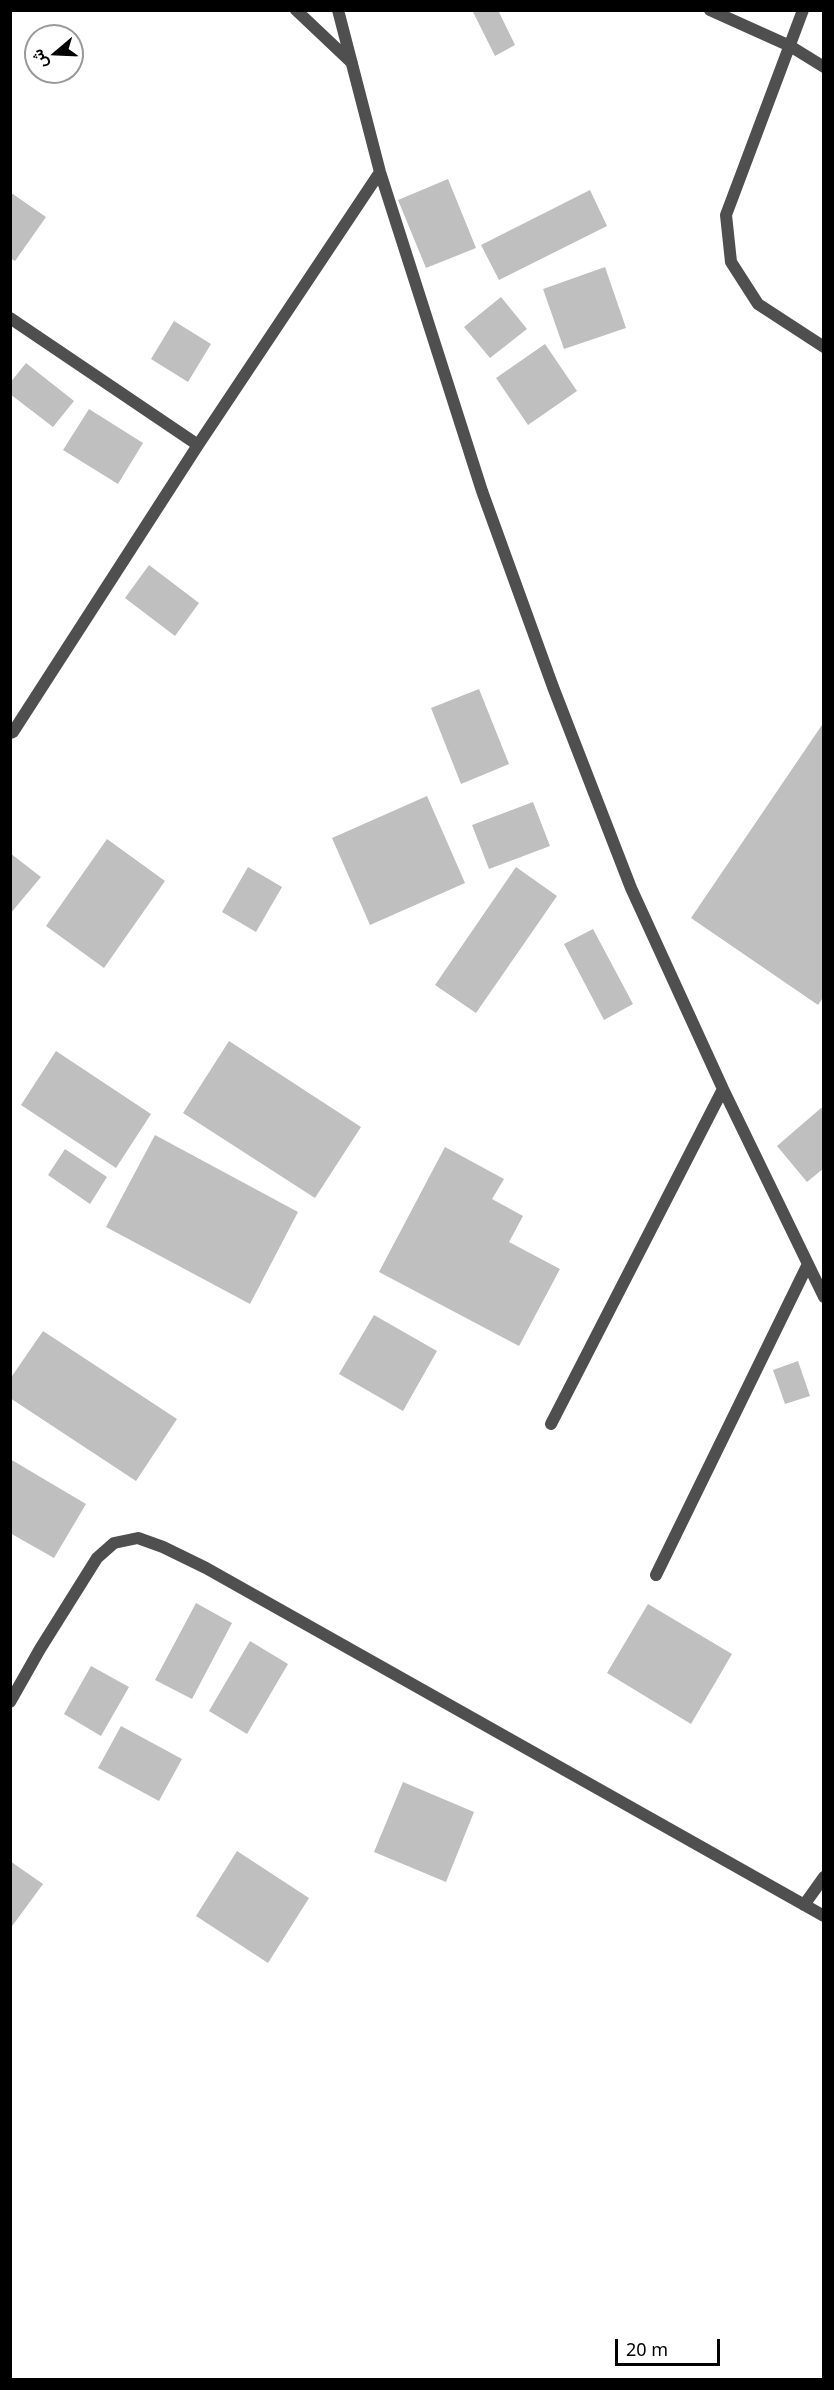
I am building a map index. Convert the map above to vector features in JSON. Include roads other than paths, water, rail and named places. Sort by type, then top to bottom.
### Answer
[{"type":"street","points":[[296,10],[353,63]]},
{"type":"street","points":[[338,10],[380,172],[482,490],[553,687],[631,888],[723,1089],[824,1297]]},
{"type":"street","points":[[710,10],[790,46],[824,67]]},
{"type":"street","points":[[803,10],[726,215],[731,262],[758,304],[824,346]]},
{"type":"street","points":[[10,733],[13,732],[198,445],[380,172]]},
{"type":"street","points":[[10,318],[198,445]]},
{"type":"street","points":[[551,1424],[723,1089]]},
{"type":"street","points":[[656,1575],[808,1264]]},
{"type":"street","points":[[10,1702],[97,1558],[114,1543],[138,1538],[163,1547],[206,1568],[824,1916]]},
{"type":"street","points":[[804,1905],[824,1877]]}]
